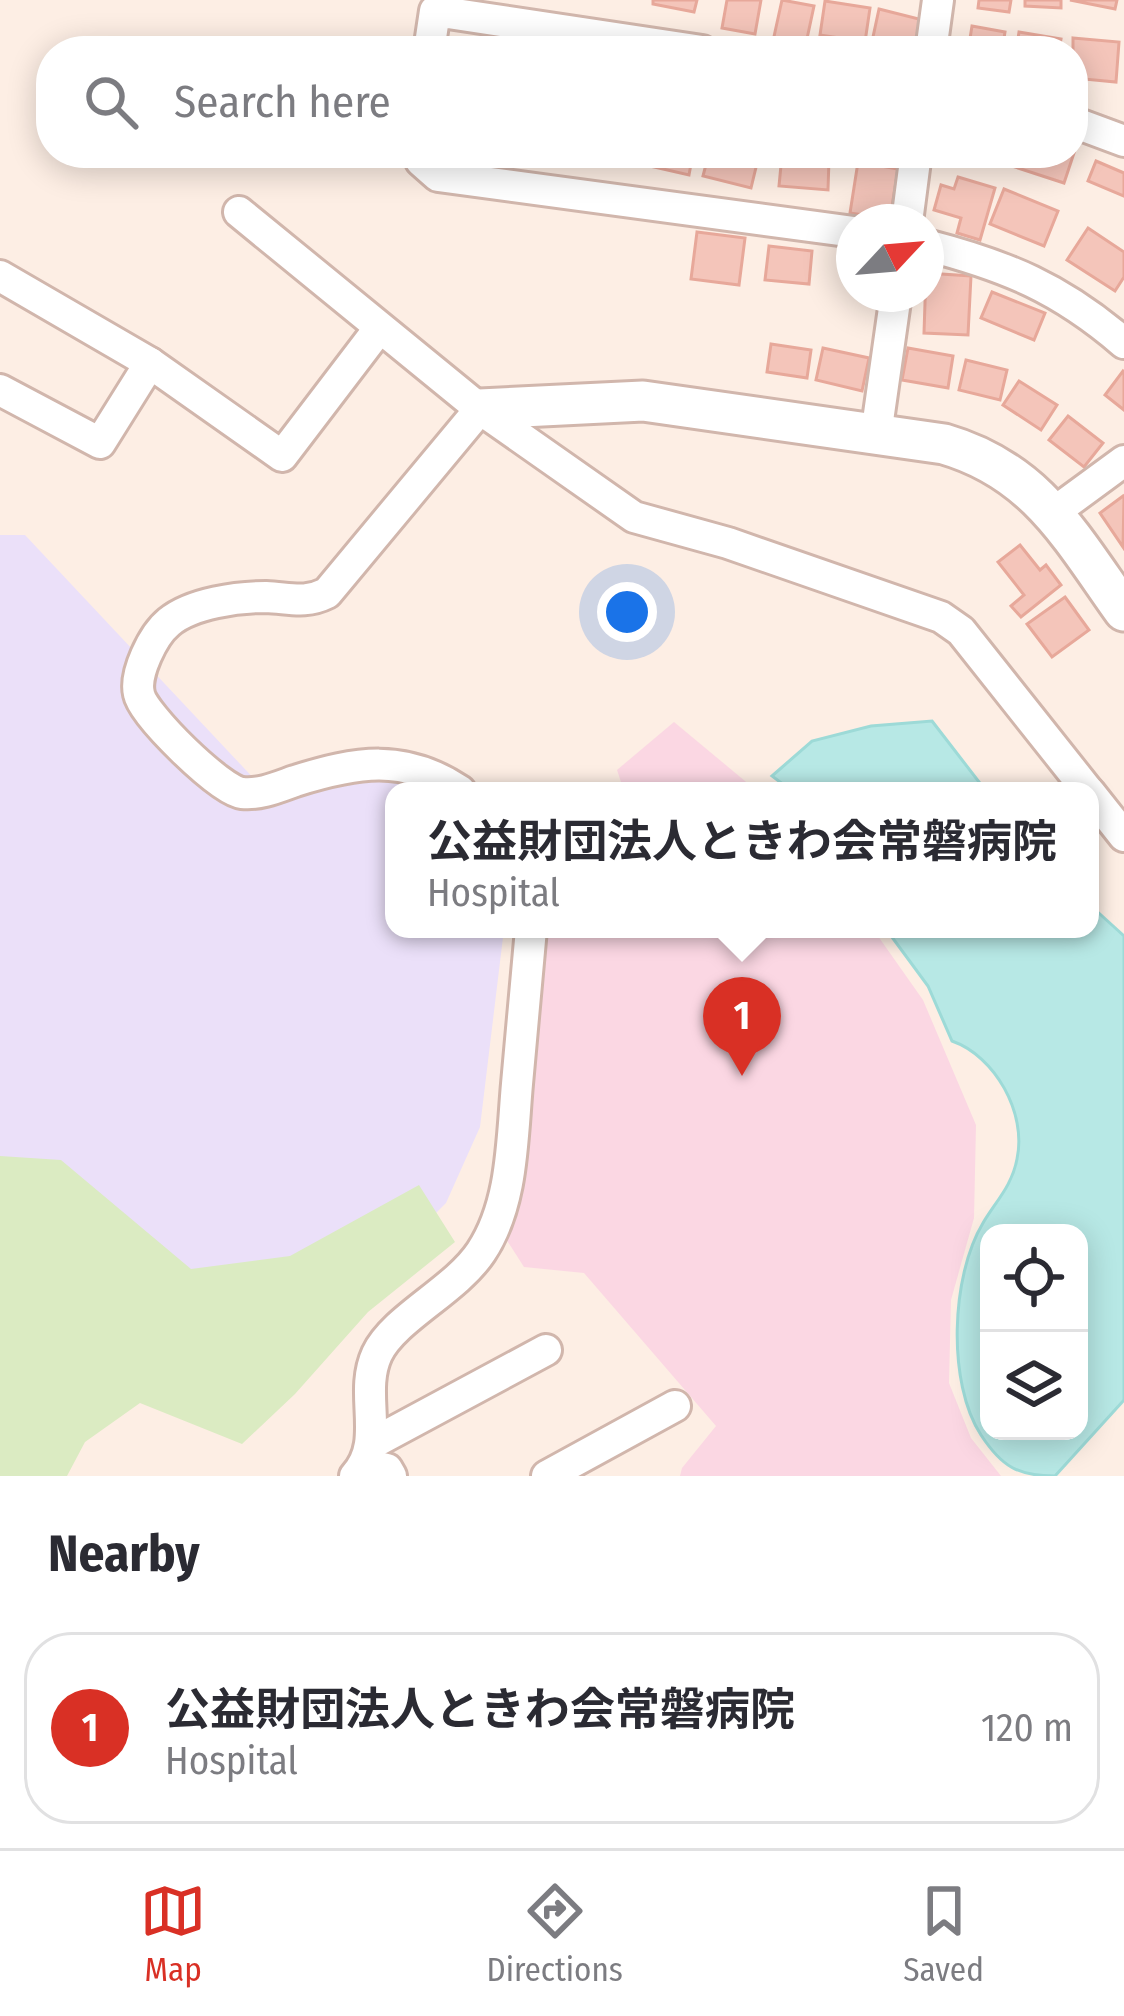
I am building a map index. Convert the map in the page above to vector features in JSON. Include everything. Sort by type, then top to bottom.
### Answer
[{"type":"street","points":[[933,36],[938,0]]},
{"type":"street","points":[[431,36],[435,11],[518,12],[631,36]]},
{"type":"street","points":[[1088,128],[1124,141]]},
{"type":"street","points":[[429,168],[438,176],[836,230]]},
{"type":"street","points":[[909,204],[914,168]]},
{"type":"street","points":[[239,212],[480,409],[634,517],[728,543],[941,617],[962,632],[1081,782]]},
{"type":"street","points":[[944,250],[986,260],[1059,292],[1124,343]]},
{"type":"street","points":[[0,276],[150,363],[282,456],[379,330]]},
{"type":"street","points":[[876,435],[893,312]]},
{"type":"street","points":[[0,390],[100,443],[150,363]]},
{"type":"street","points":[[447,782],[417,769],[382,763],[345,765],[263,791],[239,793],[221,786],[142,705],[138,674],[168,622],[184,614],[223,602],[266,597],[309,602],[327,593],[480,409],[643,401],[944,444],[981,455],[1025,485],[1054,513],[1124,611]]},
{"type":"street","points":[[1054,513],[1124,460]]},
{"type":"street","points":[[1099,805],[1124,836]]},
{"type":"street","points":[[371,1464],[369,1396],[372,1366],[380,1347],[461,1278],[484,1249],[499,1215],[508,1175],[530,938]]},
{"type":"street","points":[[371,1464],[546,1350]]},
{"type":"street","points":[[547,1476],[675,1406]]},
{"type":"shaded area","points":[[0,535],[25,535],[258,783],[354,770],[410,782],[385,782],[385,938],[503,938],[480,1127],[446,1203],[384,1265],[239,1308],[0,1177]]},
{"type":"shaded area","points":[[674,722],[746,782],[621,782],[617,770]]},
{"type":"shaded area","points":[[545,938],[879,938],[923,1000],[976,1125],[974,1218],[951,1300],[949,1383],[971,1438],[1001,1476],[680,1476],[716,1426],[584,1273],[524,1267],[506,1239],[526,1120],[530,1032]]},
{"type":"green space","points":[[0,1156],[61,1160],[191,1269],[290,1256],[419,1185],[455,1242],[368,1312],[295,1394],[242,1444],[140,1403],[85,1442],[67,1476],[0,1476]]},
{"type":"water","points":[[932,721],[979,782],[780,782],[772,776],[812,741],[871,726]]},
{"type":"water","points":[[1099,913],[1124,936],[1124,1400],[1088,1440],[1088,1224],[982,1224],[1015,1169],[1017,1123],[994,1073],[968,1048],[952,1041],[928,986],[893,938],[1099,938]]},
{"type":"water","points":[[980,1229],[980,1433],[962,1387],[958,1359],[959,1300]]},
{"type":"water","points":[[985,1440],[1088,1440],[1055,1476],[1012,1468]]},
{"type":"building","points":[[653,0],[697,0],[694,12],[653,4]]},
{"type":"building","points":[[727,0],[761,0],[755,34],[722,28]]},
{"type":"building","points":[[782,0],[814,6],[808,36],[774,36]]},
{"type":"building","points":[[979,0],[1011,0],[1009,12],[978,8]]},
{"type":"building","points":[[1025,0],[1061,0],[1061,8],[1025,6]]},
{"type":"building","points":[[1070,0],[1117,0],[1115,9]]},
{"type":"building","points":[[825,1],[870,8],[866,36],[820,35]]},
{"type":"building","points":[[879,9],[923,20],[919,36],[873,36]]},
{"type":"building","points":[[972,26],[1005,32],[1004,36],[970,36]]},
{"type":"building","points":[[1088,39],[1119,42],[1116,82],[1088,79]]},
{"type":"building","points":[[1096,161],[1124,173],[1124,196],[1088,181]]},
{"type":"building","points":[[659,168],[690,168],[689,175]]},
{"type":"building","points":[[705,168],[756,168],[751,188],[703,176]]},
{"type":"building","points":[[781,168],[829,168],[828,190],[779,186]]},
{"type":"building","points":[[857,168],[898,169],[892,204],[851,204]]},
{"type":"building","points":[[1018,168],[1069,168],[1064,183]]},
{"type":"building","points":[[958,177],[995,188],[980,240],[957,233],[961,218],[944,213],[944,204],[936,204],[941,185],[954,189]]},
{"type":"building","points":[[1004,189],[1058,211],[1044,246],[990,224]]},
{"type":"building","points":[[1088,228],[1124,252],[1124,277],[1115,291],[1067,260]]},
{"type":"building","points":[[697,232],[745,238],[739,285],[691,279]]},
{"type":"building","points":[[769,246],[812,251],[809,284],[765,280]]},
{"type":"building","points":[[944,274],[971,276],[968,335],[924,333],[925,312],[944,312]]},
{"type":"building","points":[[992,292],[1045,313],[1034,340],[981,318]]},
{"type":"building","points":[[771,344],[811,350],[807,378],[767,372]]},
{"type":"building","points":[[823,348],[869,358],[862,391],[816,380]]},
{"type":"building","points":[[908,348],[953,356],[948,388],[902,380]]},
{"type":"building","points":[[966,360],[1007,370],[1000,400],[959,390]]},
{"type":"building","points":[[1124,372],[1124,410],[1105,395]]},
{"type":"building","points":[[1019,381],[1057,405],[1041,430],[1003,405]]},
{"type":"building","points":[[1068,416],[1103,443],[1084,467],[1049,440]]},
{"type":"building","points":[[1124,498],[1123,547],[1100,513]]},
{"type":"building","points":[[1020,545],[1040,570],[1046,565],[1061,585],[1021,617],[1011,606],[1024,595],[998,562]]},
{"type":"building","points":[[1065,597],[1089,630],[1052,657],[1027,624]]},
{"type":"place","name":"公益財団法人ときわ会常磐病院","points":[[742,1076]]}]
